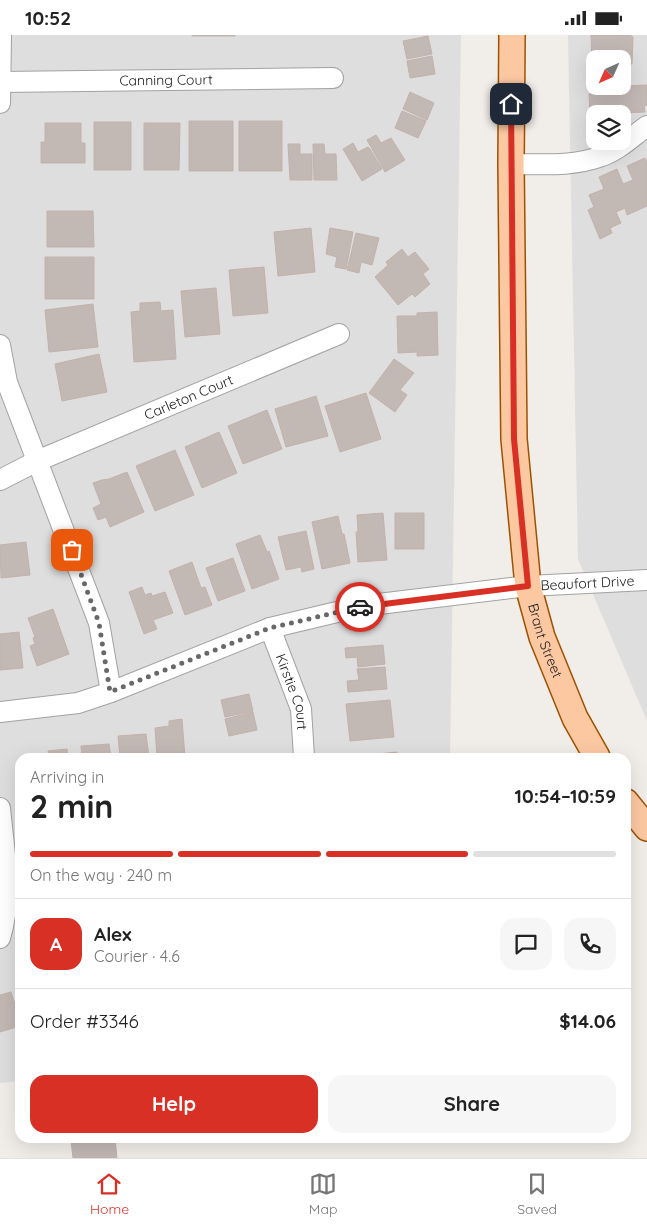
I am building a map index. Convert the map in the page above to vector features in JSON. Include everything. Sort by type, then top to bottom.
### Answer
[{"type":"main road","name":"Brant Street","points":[[512,35],[511,164],[514,439],[528,586],[542,637],[575,718],[595,753]]},
{"type":"main road","points":[[631,808],[647,828]]},
{"type":"street","points":[[0,103],[1,35]]},
{"type":"street","name":"Canning Court","points":[[0,82],[332,77]]},
{"type":"street","points":[[511,164],[564,164],[603,156],[619,147],[647,126]]},
{"type":"street","name":"Carleton Court","points":[[0,480],[37,461],[339,334]]},
{"type":"street","points":[[0,345],[7,382],[99,623],[110,692]]},
{"type":"street","name":"Beaufort Drive","points":[[0,712],[78,703],[270,628],[362,606],[528,586],[647,581]]},
{"type":"street","name":"Kirstie Court","points":[[270,628],[301,709],[304,753]]},
{"type":"street","points":[[0,808],[6,877],[6,911],[0,937]]},
{"type":"shaded area","points":[[0,35],[461,35],[450,753],[15,753],[15,1082],[0,1083]]},
{"type":"shaded area","points":[[568,35],[647,35],[647,721],[578,559]]},
{"type":"building","points":[[235,35],[235,36],[192,36]]},
{"type":"building","points":[[591,35],[630,35],[633,37],[632,64],[631,50],[592,50]]},
{"type":"building","points":[[428,36],[432,54],[407,59],[403,41]]},
{"type":"building","points":[[432,56],[435,74],[410,78],[407,61]]},
{"type":"building","points":[[647,85],[645,112],[631,113],[631,105],[590,105],[589,95],[631,95],[631,86]]},
{"type":"building","points":[[410,92],[434,103],[427,120],[403,109]]},
{"type":"building","points":[[402,111],[426,121],[418,138],[395,128]]},
{"type":"building","points":[[189,121],[233,121],[233,171],[189,171]]},
{"type":"building","points":[[239,121],[282,121],[282,171],[239,171]]},
{"type":"building","points":[[94,122],[131,122],[131,170],[94,170]]},
{"type":"building","points":[[45,123],[81,123],[81,143],[85,143],[85,163],[41,163],[41,142],[45,142]]},
{"type":"building","points":[[144,123],[180,123],[179,170],[144,170]]},
{"type":"building","points":[[376,135],[381,143],[391,138],[405,160],[385,172],[367,140]]},
{"type":"building","points":[[353,143],[358,152],[368,147],[382,169],[362,181],[343,149]]},
{"type":"building","points":[[288,144],[300,144],[300,154],[312,154],[312,180],[290,180]]},
{"type":"building","points":[[313,144],[324,144],[325,154],[336,154],[337,180],[314,180]]},
{"type":"building","points":[[645,158],[647,162],[647,206],[627,215],[625,208],[616,212],[621,223],[610,228],[612,233],[600,239],[588,210],[594,207],[589,195],[604,189],[599,177],[617,169],[623,184],[633,180],[627,166]]},
{"type":"building","points":[[47,211],[93,211],[94,247],[47,247]]},
{"type":"building","points":[[311,228],[315,272],[278,276],[274,232]]},
{"type":"building","points":[[330,228],[353,232],[346,269],[335,267],[337,257],[326,254]]},
{"type":"building","points":[[356,233],[379,238],[372,265],[361,262],[359,273],[347,270]]},
{"type":"building","points":[[402,249],[408,257],[415,252],[429,269],[423,274],[430,284],[415,297],[412,294],[398,305],[375,277],[388,265],[386,262]]},
{"type":"building","points":[[45,257],[94,257],[94,299],[45,299]]},
{"type":"building","points":[[264,267],[268,313],[233,316],[229,270]]},
{"type":"building","points":[[216,288],[220,334],[185,337],[181,291]]},
{"type":"building","points":[[160,302],[161,311],[173,310],[176,359],[134,362],[131,312],[140,311],[140,303]]},
{"type":"building","points":[[93,304],[98,347],[49,352],[45,310]]},
{"type":"building","points":[[437,312],[438,355],[417,356],[417,352],[398,353],[397,316],[417,316],[417,313]]},
{"type":"building","points":[[99,354],[107,392],[62,401],[55,364]]},
{"type":"building","points":[[394,359],[414,373],[400,390],[407,395],[395,412],[369,393]]},
{"type":"building","points":[[366,393],[381,439],[340,452],[325,406]]},
{"type":"building","points":[[316,396],[328,436],[286,447],[275,409]]},
{"type":"building","points":[[267,410],[282,449],[243,464],[228,426]]},
{"type":"building","points":[[219,432],[237,473],[202,488],[185,447]]},
{"type":"building","points":[[175,450],[194,495],[155,511],[136,466]]},
{"type":"building","points":[[127,472],[144,512],[110,527],[106,517],[98,520],[93,508],[101,504],[93,483]]},
{"type":"building","points":[[383,513],[387,560],[358,562],[357,515]]},
{"type":"building","points":[[395,513],[424,513],[424,549],[395,549]]},
{"type":"building","points":[[338,516],[350,563],[322,569],[312,522]]},
{"type":"building","points":[[306,531],[314,569],[302,572],[301,567],[286,570],[278,537]]},
{"type":"building","points":[[260,535],[267,552],[269,551],[279,579],[252,589],[236,544]]},
{"type":"building","points":[[26,542],[30,575],[1,578],[0,545]]},
{"type":"building","points":[[233,558],[245,591],[218,601],[206,568]]},
{"type":"building","points":[[192,562],[201,588],[205,587],[212,605],[185,615],[169,571]]},
{"type":"building","points":[[142,587],[145,595],[151,593],[152,596],[165,592],[173,613],[153,620],[157,629],[144,634],[129,592]]},
{"type":"building","points":[[53,609],[69,654],[37,666],[30,646],[35,644],[33,638],[35,637],[28,618]]},
{"type":"building","points":[[19,632],[23,668],[0,670],[0,634]]},
{"type":"building","points":[[383,645],[385,664],[358,667],[357,657],[346,658],[345,648]]},
{"type":"building","points":[[385,667],[387,689],[348,692],[347,681],[359,680],[357,669]]},
{"type":"building","points":[[249,694],[253,711],[225,717],[221,700]]},
{"type":"building","points":[[390,700],[394,737],[350,741],[346,704]]},
{"type":"building","points":[[253,712],[257,730],[229,736],[225,719]]},
{"type":"building","points":[[182,719],[185,753],[157,753],[155,728],[169,726],[169,721]]},
{"type":"building","points":[[146,734],[148,753],[120,753],[118,736]]},
{"type":"building","points":[[109,744],[110,753],[82,753],[81,746]]},
{"type":"building","points":[[67,749],[68,753],[48,753],[48,751]]},
{"type":"building","points":[[11,992],[15,1005],[15,1028],[0,1032],[0,995]]},
{"type":"building","points":[[71,1143],[115,1143],[117,1158],[73,1158]]},
{"type":"way so far","points":[[72,550],[99,623],[110,692],[270,628],[360,607]]},
{"type":"route","points":[[360,607],[528,586],[514,439],[511,104]]}]
